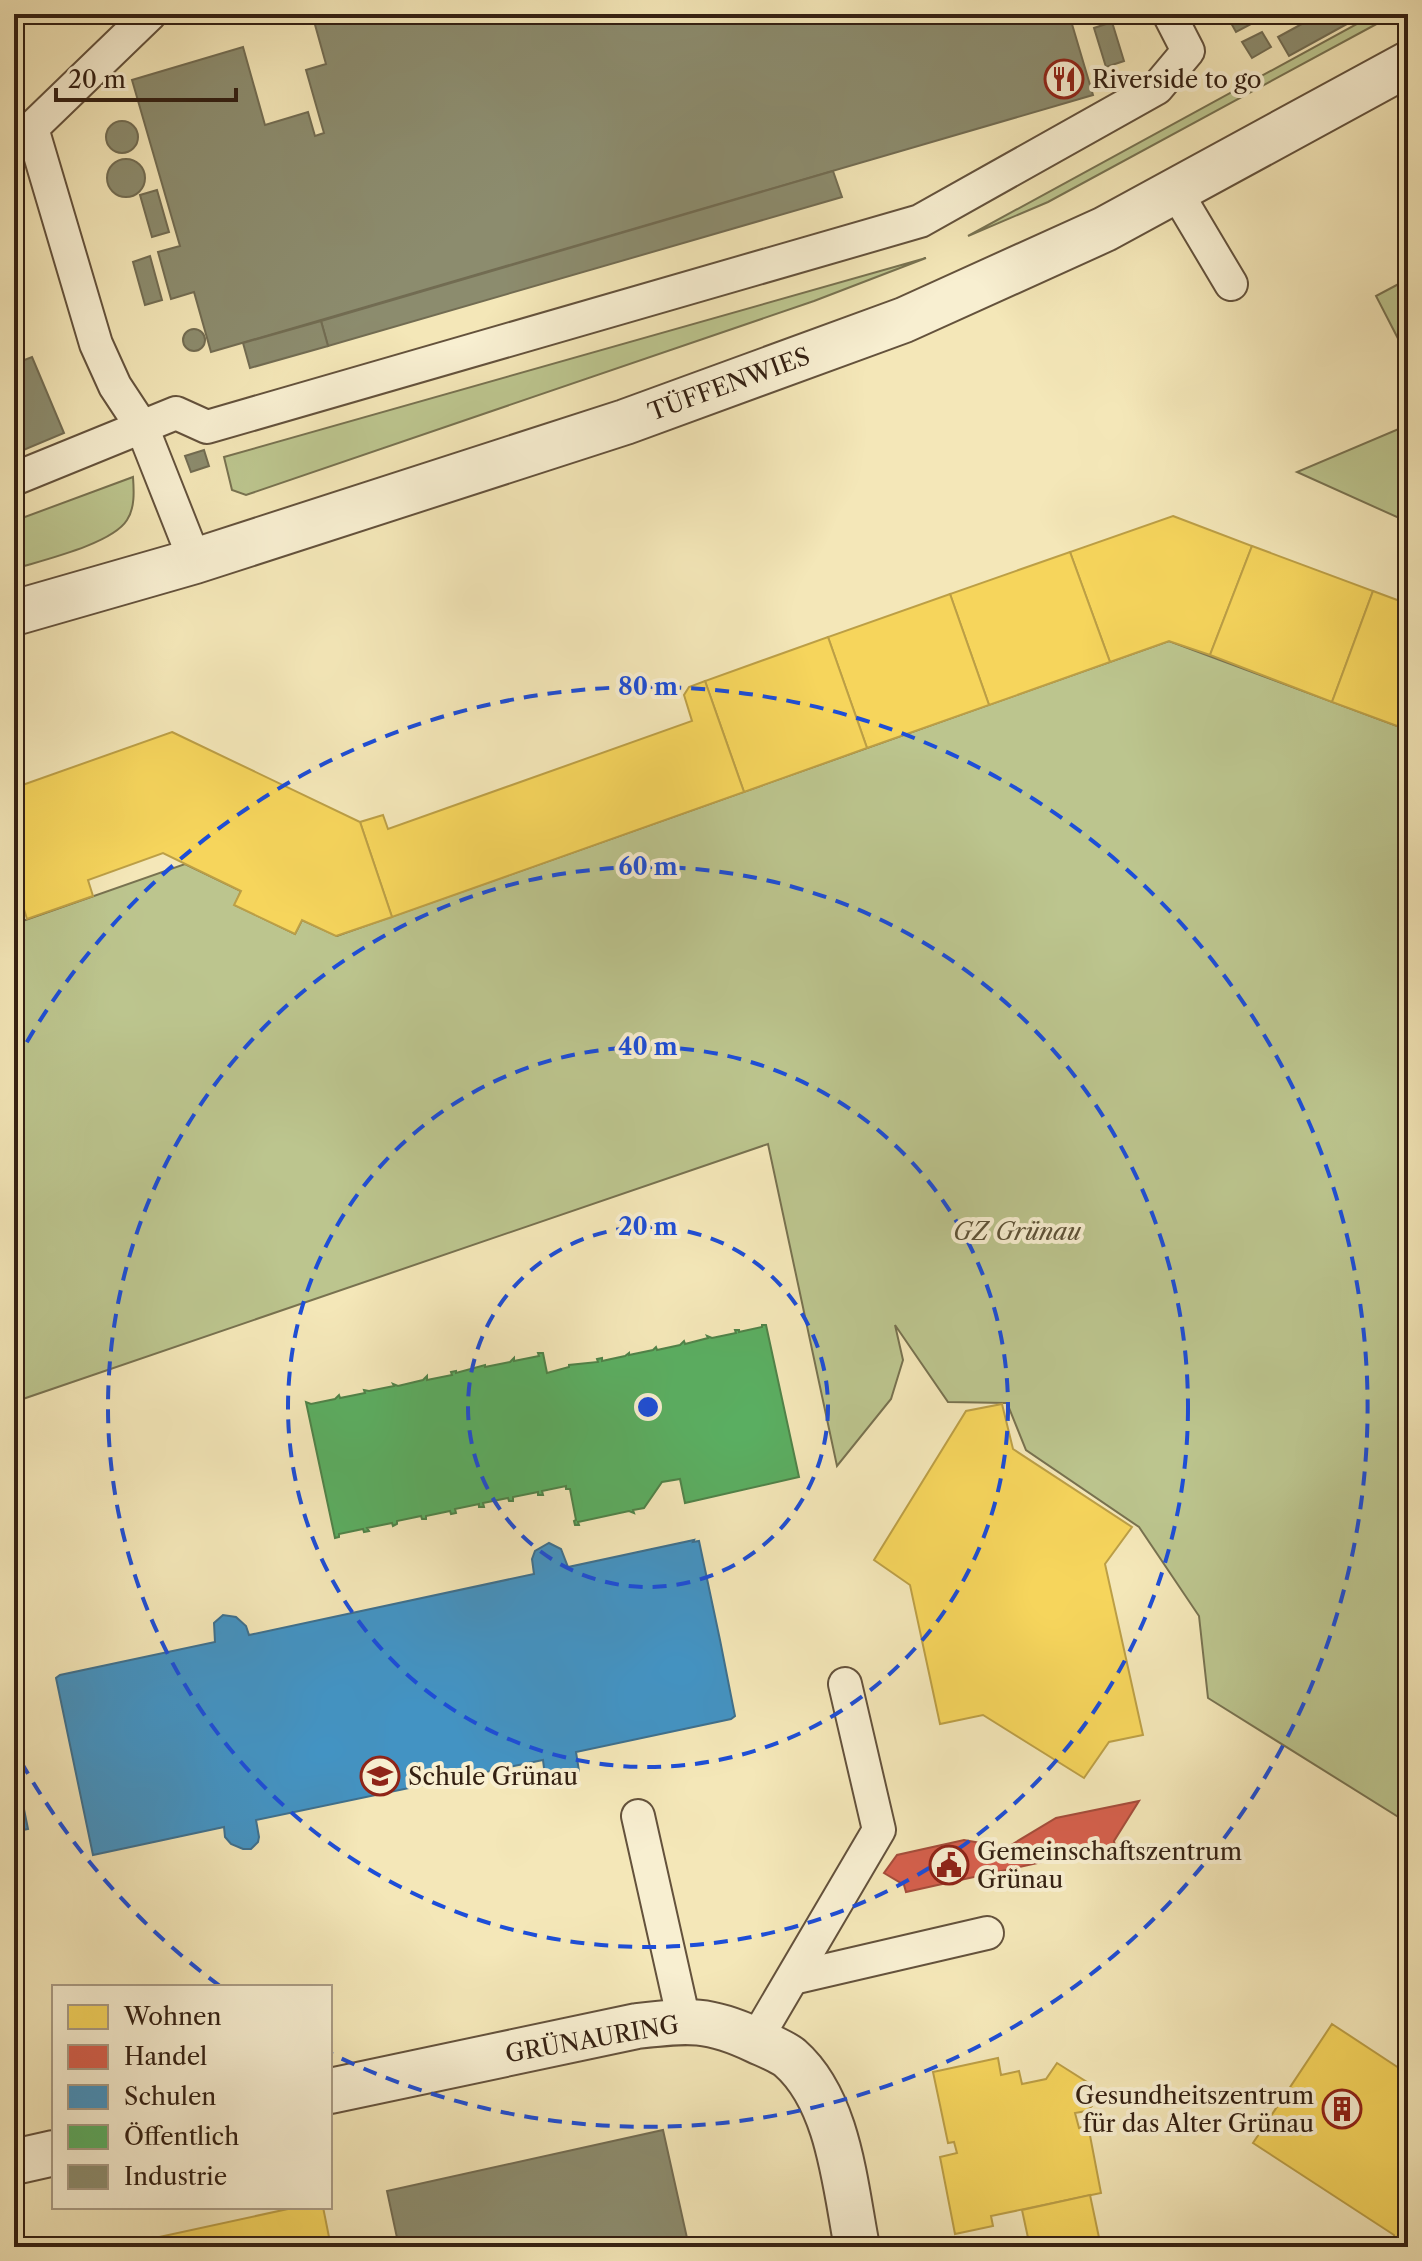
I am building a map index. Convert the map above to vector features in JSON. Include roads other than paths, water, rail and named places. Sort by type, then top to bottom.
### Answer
[{"type":"street","name":"TÜFFENWIES","points":[[14,613],[195,561],[625,422],[904,320],[1105,229],[1408,64]]},
{"type":"street","name":"GRÜNAURING","points":[[332,2091],[637,2026],[684,2021],[726,2026],[788,2056],[810,2080],[834,2132],[857,2247]]},
{"type":"street","points":[[14,2162],[52,2153]]},
{"type":"lane","points":[[148,14],[23,133],[92,334],[115,386],[142,427],[195,561]]},
{"type":"lane","points":[[14,479],[176,413],[207,427],[920,221],[1157,88],[1188,51],[1169,14]]},
{"type":"lane","points":[[1175,190],[1231,284]]},
{"type":"lane","points":[[755,2041],[879,1830],[845,1684]]},
{"type":"lane","points":[[638,1816],[684,2021]]},
{"type":"lane","points":[[793,1978],[987,1933]]},
{"type":"place","name":"Riverside to go","points":[[1064,79]]},
{"type":"place","name":"Schule Grünau","points":[[380,1776]]},
{"type":"place","name":"Gemeinschaftszentrum Grünau","points":[[949,1865]]},
{"type":"place","name":"Gesundheitszentrum für das Alter Grünau","points":[[1342,2109]]},
{"type":"park label","name":"GZ Grünau","points":[[1017,1231]]}]
